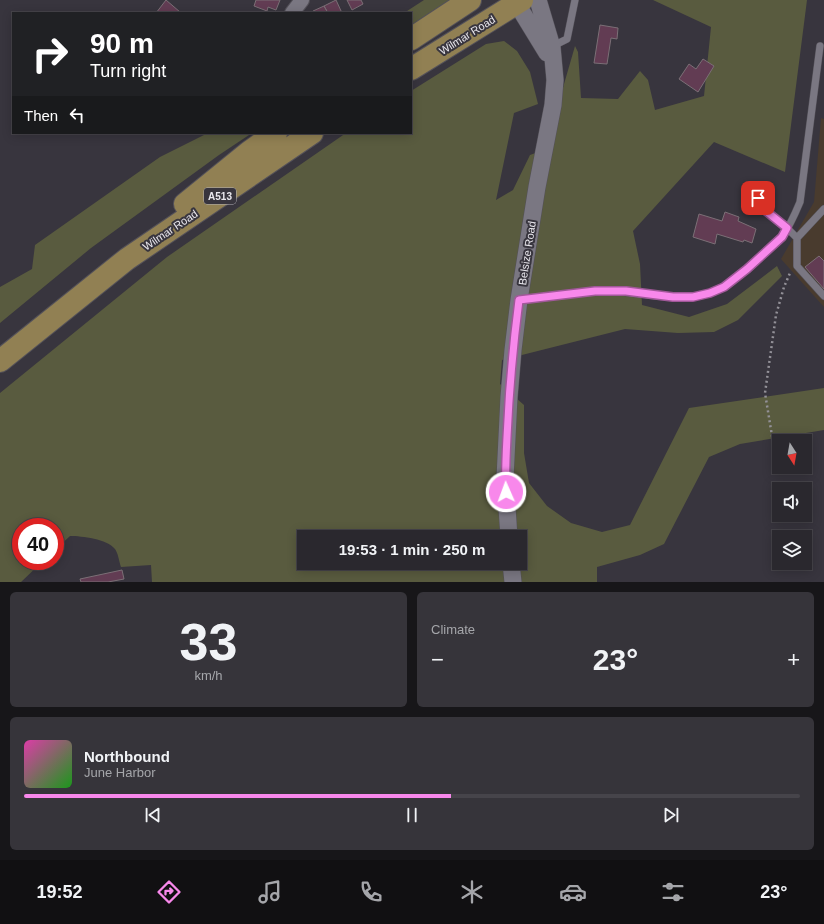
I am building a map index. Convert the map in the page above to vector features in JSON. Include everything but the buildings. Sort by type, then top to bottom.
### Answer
[{"type":"main road","points":[[412,38],[470,0]]},
{"type":"main road","points":[[412,50],[471,17],[513,1]]},
{"type":"main road","name":"Wilmar Road","points":[[412,68],[513,1]]},
{"type":"main road","name":"Wilmar Road","points":[[127,259],[187,202],[275,134]]},
{"type":"main road","name":"Wilmar Road","points":[[0,361],[127,259],[311,134]]},
{"type":"street","points":[[293,12],[302,0]]},
{"type":"street","name":"Belsize Road","points":[[509,530],[506,478],[508,419],[513,350],[519,300],[537,187],[553,106],[555,80],[554,65],[548,48],[538,0]]},
{"type":"street","name":"Belsize Road","points":[[513,1],[548,48]]},
{"type":"street","points":[[512,570],[513,582]]},
{"type":"lane","points":[[548,48],[567,39],[574,0]]},
{"type":"lane","points":[[519,300],[595,291],[626,291],[673,297],[693,297],[710,293],[724,287],[747,269],[782,237],[794,218],[800,202],[820,46]]},
{"type":"lane","points":[[758,198],[761,207],[798,238]]},
{"type":"lane","points":[[824,209],[798,238],[797,266],[824,296]]},
{"type":"path","points":[[772,436],[765,393],[776,315],[784,287],[792,270],[797,266]]},
{"type":"shaded area","points":[[821,118],[824,119],[824,307],[781,259],[814,202]]},
{"type":"green space","points":[[424,0],[451,0],[412,25],[412,12],[406,12]]},
{"type":"green space","points":[[653,0],[807,0],[785,172],[714,142],[633,231],[640,264],[642,305],[689,317],[727,304],[777,266],[782,276],[738,320],[714,332],[678,333],[625,329],[502,360],[500,384],[524,405],[524,453],[529,483],[547,506],[571,523],[602,532],[630,525],[689,408],[824,388],[824,430],[800,434],[772,434],[772,439],[740,444],[709,457],[664,544],[640,555],[597,567],[597,582],[152,582],[151,565],[121,567],[115,549],[100,540],[87,537],[70,536],[64,542],[64,518],[12,518],[12,570],[34,570],[21,582],[0,582],[0,393],[167,257],[345,134],[412,134],[412,90],[486,44],[504,41],[517,51],[530,72],[538,104],[514,113],[496,200],[513,190],[530,155],[549,148],[562,91],[575,46],[578,52],[581,98],[618,99],[640,71],[648,80],[655,110],[704,96],[711,27]]},
{"type":"green space","points":[[206,134],[250,134],[219,155],[91,248],[0,323],[0,287],[32,269],[35,245],[160,157]]},
{"type":"route","points":[[506,492],[509,397],[519,300],[595,291],[626,291],[673,297],[693,297],[710,293],[724,287],[747,269],[782,237],[787,228],[761,207],[758,198]]}]
